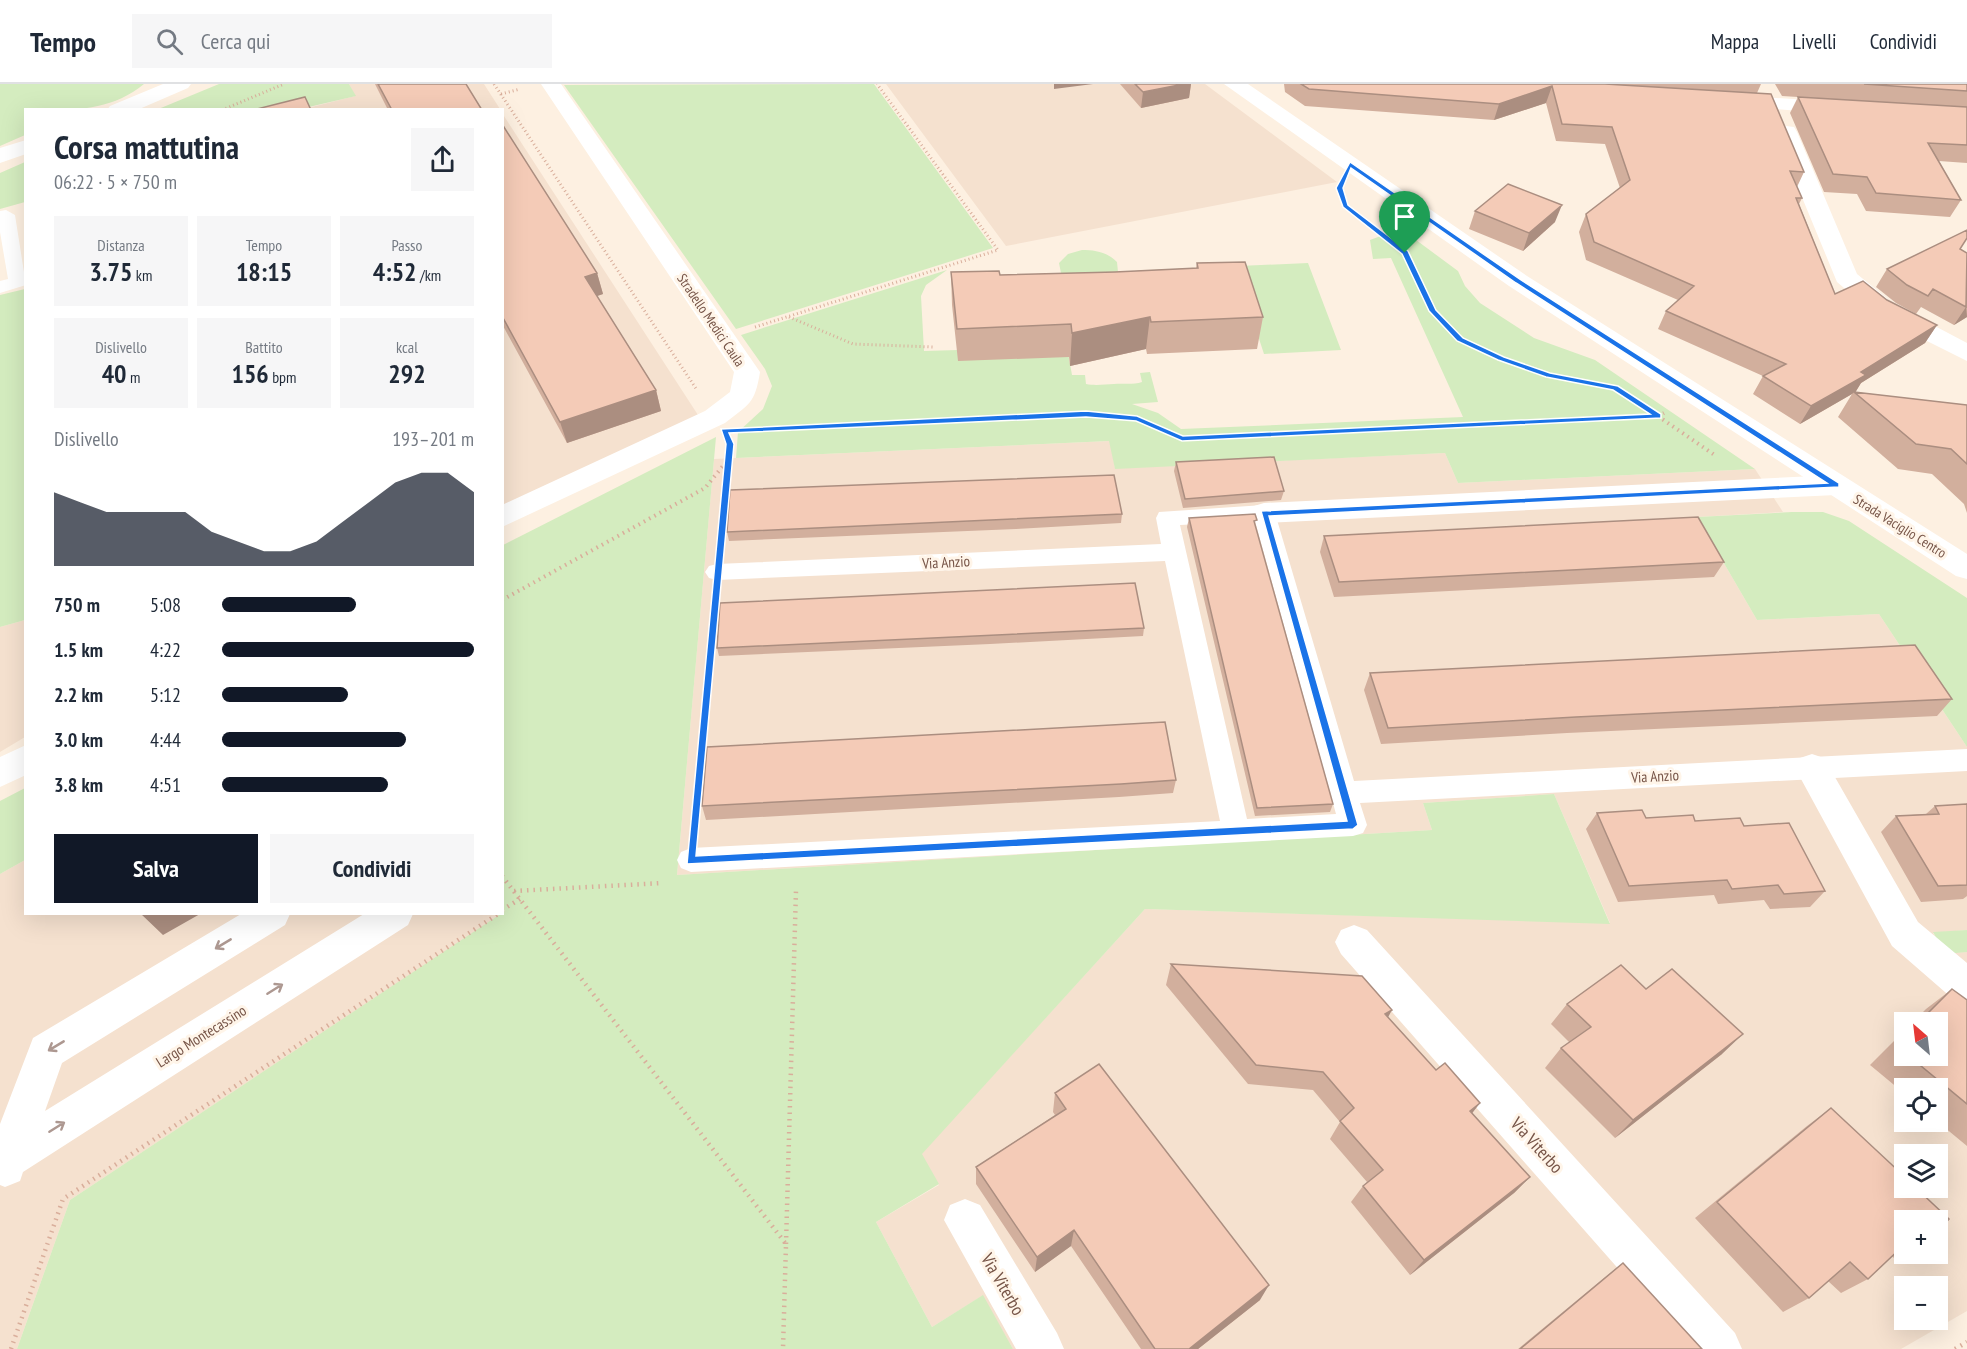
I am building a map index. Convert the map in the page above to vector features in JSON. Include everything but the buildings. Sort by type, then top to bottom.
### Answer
[{"type":"street","points":[[122,108],[182,84]]},
{"type":"street","name":"Stradello Medici Caula","points":[[504,516],[715,417],[743,395],[747,372],[551,84]]},
{"type":"street","name":"Strada Vaciglio Centro","points":[[1234,84],[1518,281],[1967,568]]},
{"type":"street","points":[[1714,100],[1769,94],[1854,109]]},
{"type":"street","points":[[1769,94],[1846,277],[1855,288],[1891,311],[1967,353]]},
{"type":"street","points":[[0,156],[24,147]]},
{"type":"street","points":[[1264,513],[1836,485]]},
{"type":"street","points":[[0,773],[24,760]]},
{"type":"street","points":[[1812,768],[1905,934],[1967,987]]},
{"type":"street","name":"Largo Montecassino","points":[[4,1168],[47,1052],[271,915]]},
{"type":"street","name":"Largo Montecassino","points":[[4,1168],[392,915]]},
{"type":"street","name":"Via Viterbo","points":[[1354,942],[1719,1349]]},
{"type":"street","name":"Via Viterbo","points":[[965,1220],[1041,1349]]},
{"type":"lane","points":[[0,217],[6,215],[18,282],[0,287]]},
{"type":"lane","points":[[691,860],[1353,825],[1264,513],[1167,518],[1236,831]]},
{"type":"lane","name":"Via Anzio","points":[[717,572],[1174,552]]},
{"type":"lane","name":"Via Anzio","points":[[1344,793],[1967,759]]},
{"type":"path","points":[[227,108],[284,84]]},
{"type":"path","points":[[494,84],[698,390]]},
{"type":"path","points":[[723,338],[998,250],[877,84]]},
{"type":"path","points":[[1350,164],[1340,188],[1345,206],[1405,253],[1433,311],[1460,339],[1501,358],[1549,375],[1616,388],[1736,470],[1749,490]]},
{"type":"path","points":[[788,316],[853,344],[933,347]]},
{"type":"path","points":[[747,429],[1086,414],[1137,418],[1182,438],[1658,416],[1701,397]]},
{"type":"path","points":[[514,891],[688,881],[730,444],[727,437]]},
{"type":"path","points":[[504,599],[705,488],[728,460]]},
{"type":"path","points":[[504,878],[786,1244]]},
{"type":"path","points":[[783,1349],[796,887]]},
{"type":"path","points":[[504,909],[520,898]]},
{"type":"path","points":[[11,1349],[63,1200],[496,915]]},
{"type":"path","points":[[1955,1349],[1967,1342]]},
{"type":"shaded area","points":[[349,84],[484,84],[499,108],[308,108],[355,96]]},
{"type":"shaded area","points":[[886,84],[1205,84],[1337,182],[1006,246]]},
{"type":"shaded area","points":[[504,116],[698,415],[504,506]]},
{"type":"shaded area","points":[[1110,441],[1115,468],[1445,453],[1458,483],[1755,469],[1783,512],[1697,517],[1757,620],[1879,614],[1967,747],[1967,930],[1933,933],[1945,953],[1967,952],[1967,1311],[1948,1322],[1948,1276],[1894,1276],[1894,1330],[1934,1330],[1901,1349],[1013,1349],[982,1296],[932,1327],[876,1222],[939,1185],[921,1154],[1145,909],[1610,923],[1554,794],[1423,803],[1432,830],[677,875],[714,459]]},
{"type":"shaded area","points":[[24,620],[24,738],[0,752],[0,627]]},
{"type":"shaded area","points":[[24,861],[24,915],[500,915],[70,1200],[17,1349],[0,1349],[0,874]]},
{"type":"green space","points":[[0,84],[144,84],[117,100],[88,108],[24,108],[24,135],[0,146]]},
{"type":"green space","points":[[219,84],[349,84],[356,96],[304,108],[161,108]]},
{"type":"green space","points":[[874,84],[993,248],[736,329],[564,85]]},
{"type":"green space","points":[[24,162],[24,202],[0,209],[0,173]]},
{"type":"green space","points":[[1386,234],[1412,237],[1458,271],[1465,286],[1480,303],[1534,338],[1595,360],[1755,469],[1458,483],[1445,453],[1115,469],[1109,441],[736,458],[738,432],[763,409],[772,386],[765,369],[741,335],[947,270],[926,285],[921,296],[924,351],[1067,347],[1072,375],[1085,375],[1086,384],[1090,385],[1139,383],[1142,382],[1140,373],[1150,372],[1158,402],[1132,404],[1158,413],[1181,429],[1463,417],[1391,258],[1373,259],[1370,240]]},
{"type":"green space","points":[[1082,250],[1096,251],[1109,256],[1117,262],[1118,272],[1066,278],[1061,273],[1059,263],[1068,254]]},
{"type":"green space","points":[[1308,263],[1341,350],[1264,354],[1243,290],[1150,279],[1151,270]]},
{"type":"green space","points":[[24,289],[24,620],[0,627],[0,295]]},
{"type":"green space","points":[[716,437],[677,875],[1432,830],[1423,803],[1554,794],[1610,924],[1145,909],[922,1154],[939,1184],[876,1222],[932,1327],[983,1295],[1013,1349],[17,1349],[70,1200],[499,915],[504,915],[504,544]]},
{"type":"green space","points":[[1823,512],[1849,521],[1967,598],[1967,747],[1879,614],[1757,620],[1697,517]]},
{"type":"green space","points":[[24,789],[24,861],[0,874],[0,801]]},
{"type":"green space","points":[[1967,930],[1967,952],[1945,954],[1933,932]]},
{"type":"route","points":[[1350,164],[1518,281],[1836,485],[1264,513],[1353,825],[691,860],[730,444],[724,430],[1086,414],[1137,418],[1182,438],[1658,416],[1616,388],[1549,375],[1501,358],[1460,339],[1433,311],[1405,253],[1345,206],[1340,188],[1350,164]]}]
